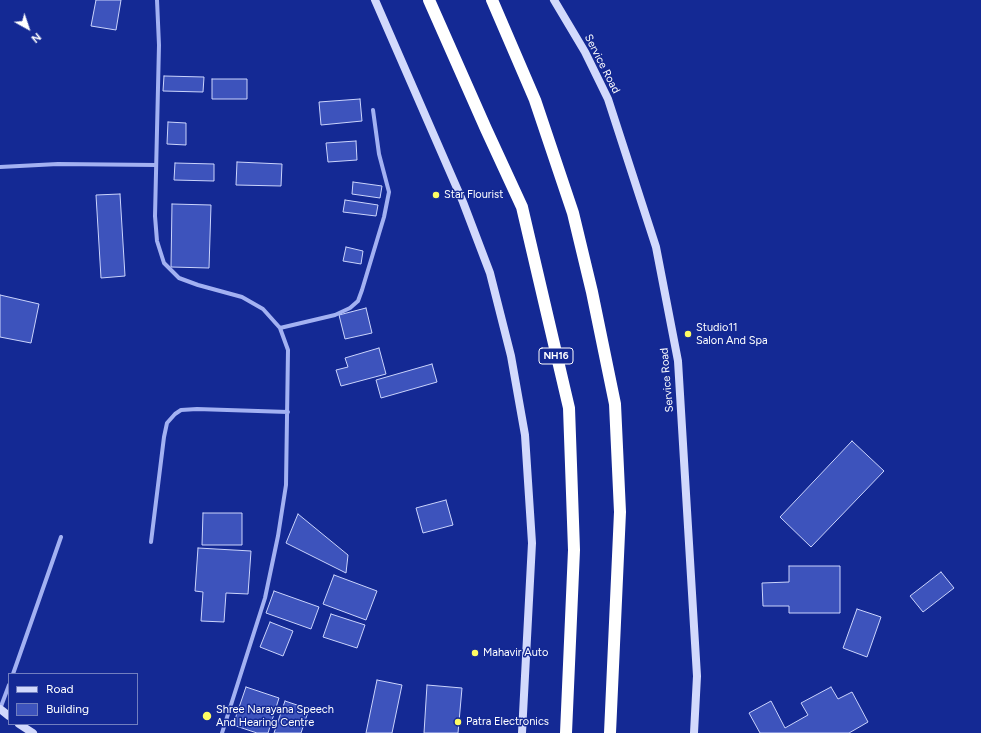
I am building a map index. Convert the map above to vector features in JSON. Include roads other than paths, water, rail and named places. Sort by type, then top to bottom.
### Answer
[{"type":"highway","name":"NH16","points":[[429,0],[522,207],[569,408],[574,550],[566,733]]},
{"type":"highway","points":[[493,4],[536,100],[573,213],[592,292],[615,404],[620,512],[610,733]]},
{"type":"street","points":[[157,0],[159,45],[156,165],[157,241],[164,262],[179,278],[198,285],[242,297],[263,309],[280,328],[288,350],[286,485],[278,536],[265,598],[222,733]]},
{"type":"street","points":[[375,0],[463,202],[487,265],[511,356],[525,435],[532,543],[522,733]]},
{"type":"street","points":[[382,0],[382,17]]},
{"type":"street","name":"Service Road","points":[[554,0],[585,52],[608,99],[656,247],[678,361],[697,676],[694,733]]},
{"type":"street","points":[[280,328],[335,315],[350,308],[358,301],[384,217],[389,192],[379,154],[373,110]]},
{"type":"street","points":[[0,167],[58,164],[156,165]]},
{"type":"street","points":[[151,542],[164,437],[167,423],[175,414],[181,410],[197,409],[288,412]]},
{"type":"street","points":[[13,673],[61,537]]},
{"type":"street","points":[[8,688],[0,709],[8,715]]},
{"type":"street","points":[[21,728],[33,733]]},
{"type":"place","name":"Star Flourist","points":[[436,195]]},
{"type":"place","name":"Studio11 Salon And Spa","points":[[688,334]]},
{"type":"place","name":"Mahavir Auto","points":[[475,653]]},
{"type":"place","name":"Shree Narayana Speech And Hearing Centre","points":[[207,716]]},
{"type":"place","name":"Patra Electronics","points":[[458,722]]}]
